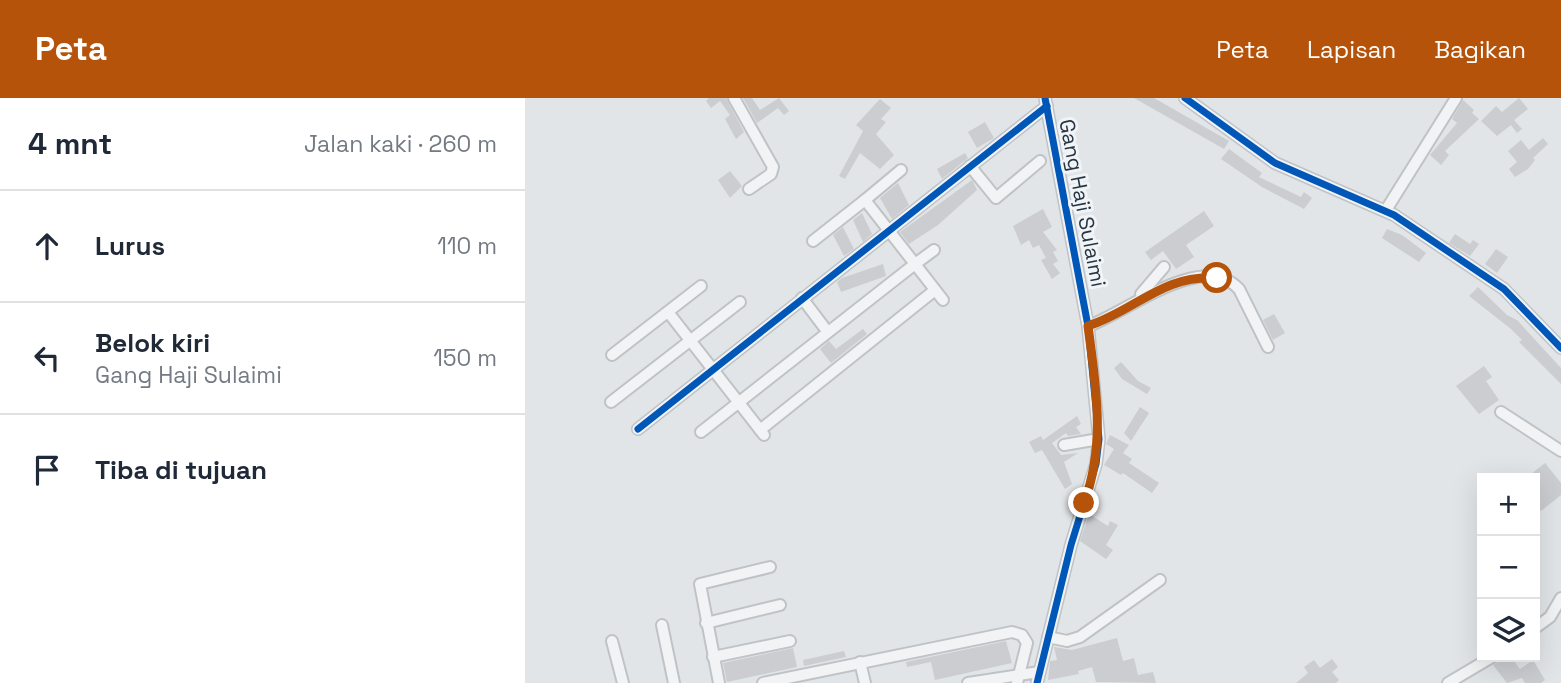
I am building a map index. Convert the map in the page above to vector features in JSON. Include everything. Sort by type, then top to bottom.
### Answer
[{"type":"street","points":[[734,98],[773,167],[771,174],[749,189]]},
{"type":"street","points":[[1185,98],[1275,163],[1386,211],[1504,289],[1561,348]]},
{"type":"street","points":[[1386,211],[1456,98]]},
{"type":"street","points":[[638,429],[802,298],[890,233],[1046,102]]},
{"type":"street","name":"Gang Haji Sulaimi","points":[[1038,677],[1074,531],[1096,464],[1099,439],[1088,326],[1046,102]]},
{"type":"street","points":[[970,166],[996,198],[1040,161]]},
{"type":"street","points":[[813,241],[901,170]]},
{"type":"street","points":[[865,200],[943,300]]},
{"type":"street","points":[[701,432],[934,250]]},
{"type":"street","points":[[1135,302],[1164,267]]},
{"type":"street","points":[[1088,326],[1113,316],[1169,285],[1211,277],[1226,280],[1239,289],[1268,347]]},
{"type":"street","points":[[612,355],[701,286]]},
{"type":"street","points":[[668,312],[762,432],[935,290]]},
{"type":"street","points":[[802,298],[827,331]]},
{"type":"street","points":[[611,402],[740,302]]},
{"type":"street","points":[[1501,412],[1544,437],[1561,451]]},
{"type":"street","points":[[1064,445],[1099,439]]},
{"type":"street","points":[[719,683],[700,584],[770,567]]},
{"type":"street","points":[[1048,637],[1067,640],[1080,637],[1160,580]]},
{"type":"street","points":[[1540,624],[1550,617],[1561,598]]},
{"type":"street","points":[[706,623],[779,605]]},
{"type":"street","points":[[662,625],[674,683]]},
{"type":"street","points":[[763,683],[1018,633],[1027,643],[1019,678]]},
{"type":"street","points":[[612,641],[622,683]]},
{"type":"street","points":[[713,657],[790,641]]},
{"type":"street","points":[[860,662],[865,683]]},
{"type":"street","points":[[1448,683],[1484,662]]},
{"type":"street","points":[[968,683],[1038,677]]},
{"type":"building","points":[[709,98],[726,98],[744,132],[736,139],[725,119],[730,115],[720,101],[711,108],[706,101]]},
{"type":"building","points":[[743,98],[752,98],[760,110],[779,98],[789,111],[784,115],[778,108],[757,123]]},
{"type":"building","points":[[1134,98],[1154,98],[1229,141],[1224,149]]},
{"type":"building","points":[[1519,98],[1528,109],[1514,120],[1522,129],[1517,133],[1511,125],[1497,136],[1481,121],[1496,106],[1502,112]]},
{"type":"building","points":[[880,99],[891,108],[881,119],[886,122],[876,134],[894,155],[880,169],[860,153],[845,179],[839,176],[863,131],[856,125]]},
{"type":"building","points":[[1463,100],[1479,119],[1445,151],[1449,155],[1441,165],[1430,155],[1457,123],[1452,119]]},
{"type":"building","points":[[985,122],[994,138],[977,148],[968,132]]},
{"type":"building","points":[[1543,138],[1548,144],[1533,158],[1535,160],[1528,169],[1515,177],[1509,169],[1517,162],[1508,151],[1521,140],[1529,150]]},
{"type":"building","points":[[1229,149],[1262,173],[1259,177],[1301,197],[1304,192],[1312,198],[1304,209],[1262,187],[1221,159]]},
{"type":"building","points":[[965,153],[968,158],[942,179],[937,169]]},
{"type":"building","points":[[730,171],[742,186],[730,198],[718,180]]},
{"type":"building","points":[[972,180],[977,190],[938,225],[909,244],[900,232]]},
{"type":"building","points":[[898,183],[909,205],[892,219],[880,198]]},
{"type":"building","points":[[1043,209],[1052,227],[1043,232],[1057,250],[1053,252],[1058,261],[1053,264],[1060,273],[1052,279],[1041,260],[1046,258],[1039,245],[1033,248],[1029,240],[1021,245],[1013,226]]},
{"type":"building","points":[[1204,211],[1214,226],[1186,245],[1194,257],[1176,269],[1163,251],[1151,260],[1145,252]]},
{"type":"building","points":[[862,213],[872,234],[863,242],[853,220]]},
{"type":"building","points":[[843,227],[854,249],[844,256],[833,235]]},
{"type":"building","points":[[1387,229],[1402,235],[1426,253],[1419,262],[1382,238]]},
{"type":"building","points":[[1455,234],[1470,244],[1473,240],[1479,244],[1470,256],[1449,243]]},
{"type":"building","points":[[1496,249],[1508,257],[1497,273],[1485,264]]},
{"type":"building","points":[[883,264],[886,276],[841,292],[837,282],[842,278]]},
{"type":"building","points":[[1478,287],[1507,315],[1517,320],[1561,368],[1561,384],[1519,342],[1522,340],[1511,329],[1469,296]]},
{"type":"building","points":[[1274,314],[1285,333],[1273,340],[1263,320]]},
{"type":"building","points":[[863,329],[867,334],[831,363],[820,349],[829,341],[836,349]]},
{"type":"building","points":[[1121,362],[1138,381],[1151,388],[1147,394],[1122,379],[1114,368]]},
{"type":"building","points":[[1484,366],[1492,377],[1486,381],[1499,400],[1479,414],[1456,386]]},
{"type":"building","points":[[1140,407],[1149,413],[1131,441],[1124,433]]},
{"type":"building","points":[[1077,416],[1081,424],[1076,427],[1081,434],[1068,436],[1066,433],[1052,443],[1061,455],[1078,453],[1064,462],[1072,484],[1065,489],[1042,450],[1035,453],[1029,442],[1041,436],[1043,440]]},
{"type":"building","points":[[1110,435],[1129,445],[1123,453],[1132,459],[1129,463],[1159,483],[1152,493],[1123,473],[1121,475],[1104,465],[1114,449],[1106,444]]},
{"type":"building","points":[[1545,463],[1561,483],[1561,495],[1541,511],[1540,473],[1532,473]]},
{"type":"building","points":[[1089,514],[1108,526],[1110,521],[1118,525],[1106,545],[1113,550],[1106,559],[1080,541]]},
{"type":"building","points":[[1117,638],[1123,661],[1134,658],[1138,675],[1153,672],[1156,683],[1096,682],[1092,667],[1078,671],[1079,674],[1048,680],[1050,661],[1057,660],[1054,647],[1072,650]]},
{"type":"building","points":[[1006,641],[1012,663],[935,680],[931,662],[907,667],[906,662]]},
{"type":"building","points":[[793,648],[797,667],[727,682],[723,663]]},
{"type":"building","points":[[844,651],[846,657],[804,666],[803,660]]},
{"type":"building","points":[[1332,659],[1338,667],[1332,672],[1339,680],[1336,683],[1296,683],[1308,673],[1304,667],[1314,660],[1320,668]]},
{"type":"building","points":[[1498,662],[1515,662],[1520,669],[1534,662],[1545,680],[1541,683],[1525,683],[1522,678],[1507,683],[1493,665]]},
{"type":"cycle path","points":[[1037,683],[1071,545],[1096,464],[1099,439],[1088,326],[1045,98]]},
{"type":"cycle path","points":[[1185,98],[1275,163],[1394,215],[1504,289],[1561,348]]},
{"type":"cycle path","points":[[638,429],[1047,106]]},
{"type":"route","points":[[1084,503],[1096,464],[1099,439],[1088,326],[1113,316],[1160,287],[1217,278]]}]
